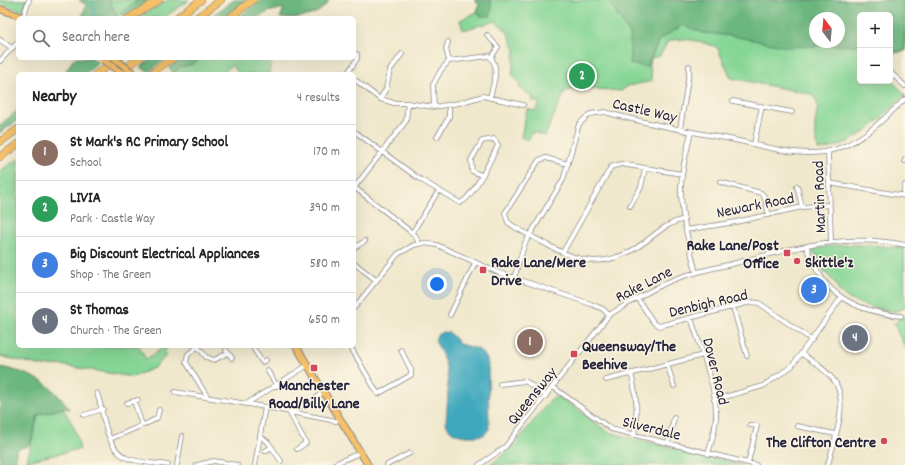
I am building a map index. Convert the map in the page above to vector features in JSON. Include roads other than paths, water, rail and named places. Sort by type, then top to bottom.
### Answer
[{"type":"highway","points":[[132,16],[159,0]]},
{"type":"highway","points":[[179,16],[201,0]]},
{"type":"highway","points":[[199,16],[222,0]]},
{"type":"highway","points":[[232,16],[253,0]]},
{"type":"highway","points":[[99,72],[116,60]]},
{"type":"highway","points":[[119,72],[137,60]]},
{"type":"highway","points":[[154,72],[170,60]]},
{"type":"highway","points":[[0,142],[16,130]]},
{"type":"highway","points":[[0,157],[16,145]]},
{"type":"main road","points":[[0,9],[19,16]]},
{"type":"main road","points":[[103,60],[119,72]]},
{"type":"main road","points":[[117,60],[133,72]]},
{"type":"main road","points":[[300,348],[308,365],[368,465]]},
{"type":"street","points":[[25,16],[29,0]]},
{"type":"street","points":[[487,35],[498,47],[491,58]]},
{"type":"street","points":[[0,40],[12,48]]},
{"type":"street","points":[[448,42],[446,49],[449,61]]},
{"type":"street","points":[[0,61],[16,44]]},
{"type":"street","points":[[348,72],[357,59],[357,54]]},
{"type":"street","points":[[380,99],[386,90],[390,70],[402,54]]},
{"type":"street","points":[[434,107],[433,85],[441,70],[449,61],[488,56],[491,58],[494,61],[496,71],[490,98]]},
{"type":"street","points":[[680,129],[689,66]]},
{"type":"street","points":[[893,75],[905,86]]},
{"type":"street","points":[[356,81],[380,99],[394,104],[408,103],[434,107],[449,105],[483,96],[523,105]]},
{"type":"street","points":[[828,152],[855,141],[873,129],[905,98]]},
{"type":"street","points":[[733,100],[792,112]]},
{"type":"street","points":[[356,185],[406,121],[408,103]]},
{"type":"street","points":[[437,137],[449,117],[449,105]]},
{"type":"street","points":[[754,144],[762,106]]},
{"type":"street","name":"Castle Way","points":[[514,278],[525,243],[562,180],[580,124],[584,118],[593,113],[605,112],[691,132],[793,152],[828,152]]},
{"type":"street","points":[[691,132],[682,174],[681,190],[684,219],[696,273]]},
{"type":"street","points":[[356,133],[381,152],[460,203],[466,201],[481,176],[498,145],[494,139],[482,141],[471,160],[472,171],[481,176]]},
{"type":"street","name":"Martin Road","points":[[828,152],[829,205],[832,242]]},
{"type":"street","points":[[568,164],[546,158],[539,160],[505,214],[508,222],[572,257],[598,261],[613,259],[634,250],[665,225],[684,219]]},
{"type":"street","points":[[563,252],[610,168],[621,164],[682,174]]},
{"type":"street","points":[[630,206],[641,187],[645,168]]},
{"type":"street","points":[[720,182],[761,193],[764,196],[768,215]]},
{"type":"street","points":[[829,183],[904,196],[905,185]]},
{"type":"street","points":[[797,186],[802,207]]},
{"type":"street","points":[[356,190],[415,235],[419,244],[398,254],[356,305]]},
{"type":"street","points":[[412,233],[438,190]]},
{"type":"street","name":"Newark Road","points":[[686,230],[768,215],[802,207],[829,205]]},
{"type":"street","name":"Rake Lane","points":[[419,244],[437,246],[514,278],[591,304],[603,309],[609,315],[668,282],[696,273],[806,246],[858,240],[905,245]]},
{"type":"street","points":[[356,247],[365,241]]},
{"type":"street","points":[[806,246],[812,263],[822,280],[841,298],[876,312],[901,316]]},
{"type":"street","points":[[450,314],[475,263]]},
{"type":"street","points":[[356,265],[376,280]]},
{"type":"street","name":"Denbigh Road","points":[[637,298],[657,325],[661,326],[751,302],[759,303],[812,340]]},
{"type":"street","points":[[714,400],[763,386],[792,366],[841,298]]},
{"type":"street","points":[[733,307],[748,356]]},
{"type":"street","name":"Queensway","points":[[479,465],[506,446],[609,315]]},
{"type":"street","name":"Dover Road","points":[[691,318],[716,411],[714,431],[708,454]]},
{"type":"street","points":[[196,348],[188,354],[186,362],[207,396]]},
{"type":"street","points":[[200,348],[206,357],[211,359],[218,359],[227,351],[232,358]]},
{"type":"street","points":[[253,348],[262,362],[266,360]]},
{"type":"street","points":[[351,348],[378,394],[411,375],[411,370],[401,350]]},
{"type":"street","points":[[802,354],[831,377],[839,389],[841,410],[828,465]]},
{"type":"street","points":[[606,380],[702,355]]},
{"type":"street","points":[[667,364],[674,386]]},
{"type":"street","points":[[246,404],[308,365]]},
{"type":"street","points":[[267,370],[276,386]]},
{"type":"street","points":[[631,374],[637,399],[637,415],[634,435]]},
{"type":"street","points":[[500,384],[525,381],[546,396]]},
{"type":"street","name":"Silverdale","points":[[553,387],[611,429],[756,465]]},
{"type":"street","points":[[289,412],[314,400],[324,391]]},
{"type":"street","points":[[175,392],[207,396],[336,421],[340,418]]},
{"type":"street","points":[[97,393],[103,409],[104,425],[117,451],[124,457],[168,465]]},
{"type":"street","points":[[127,403],[136,400],[142,426]]},
{"type":"street","points":[[255,465],[266,407]]},
{"type":"street","points":[[84,415],[103,409]]},
{"type":"street","points":[[110,439],[159,418],[159,410]]},
{"type":"street","points":[[289,412],[306,443],[297,449]]},
{"type":"street","points":[[668,443],[674,418]]},
{"type":"street","points":[[748,463],[757,426],[750,425]]},
{"type":"street","points":[[797,426],[835,434]]},
{"type":"street","points":[[177,465],[182,436]]},
{"type":"street","points":[[260,436],[272,447],[281,461]]},
{"type":"street","points":[[265,451],[272,447]]},
{"type":"street","points":[[332,465],[360,453]]},
{"type":"street","points":[[388,465],[410,453]]},
{"type":"street","points":[[198,465],[214,461],[237,465]]},
{"type":"water","points":[[443,332],[450,333],[459,344],[478,349],[486,357],[488,363],[489,429],[484,435],[467,436],[456,434],[451,431],[446,422],[448,380],[444,361],[435,341],[437,335]]},
{"type":"waterway","points":[[91,0],[95,15]]},
{"type":"place","name":"LIVIA","points":[[582,76]]},
{"type":"place","name":"Rake Lane/Post Office","points":[[787,253]]},
{"type":"place","name":"Skittle'z","points":[[797,261]]},
{"type":"place","name":"Rake Lane/Mere Drive","points":[[483,270]]},
{"type":"place","name":"Big Discount Electrical Appliances","points":[[814,290]]},
{"type":"place","name":"St Thomas","points":[[855,338]]},
{"type":"place","name":"St Mark's RC Primary School","points":[[530,342]]},
{"type":"place","name":"Queensway/The Beehive","points":[[574,354]]},
{"type":"place","name":"Manchester Road/Billy Lane","points":[[314,368]]},
{"type":"place","name":"The Clifton Centre","points":[[884,441]]}]
